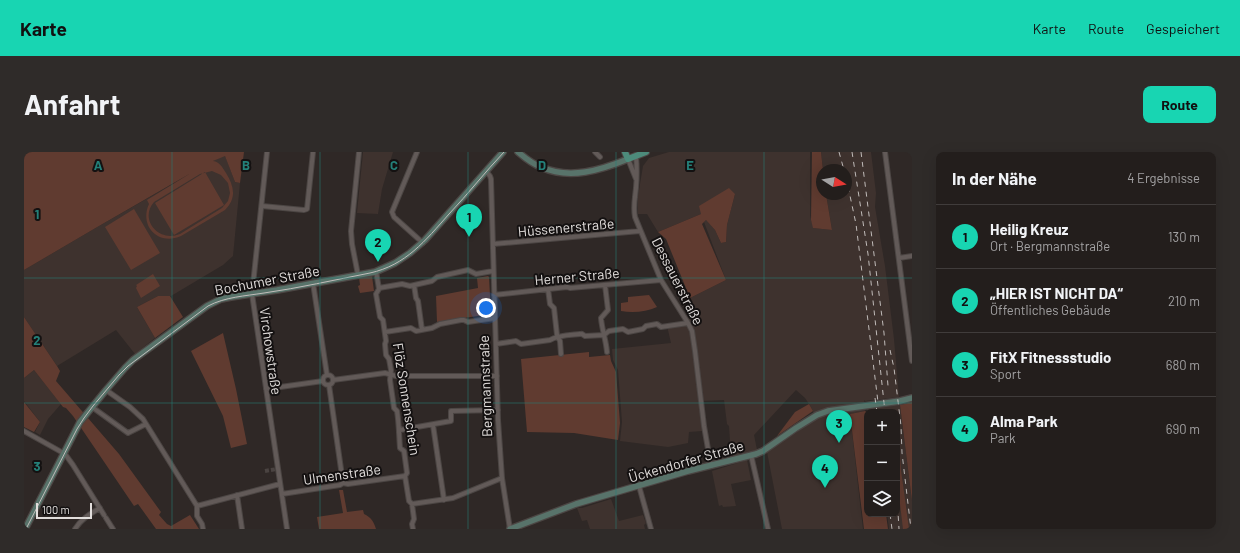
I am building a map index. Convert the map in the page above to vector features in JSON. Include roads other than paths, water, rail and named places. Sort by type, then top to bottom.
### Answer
[{"type":"main road","name":"Bochumer Straße","points":[[25,529],[80,422],[122,371],[133,360],[207,306],[221,299],[376,271],[406,257],[423,243],[503,152]]},
{"type":"main road","points":[[518,152],[540,167],[559,172],[575,173],[587,172],[609,166],[630,154],[646,152]]},
{"type":"main road","name":"Ückendorfer Straße","points":[[510,529],[576,504],[763,451],[796,428],[823,412],[912,398]]},
{"type":"street","name":"Virchowstraße","points":[[267,152],[252,294],[287,529]]},
{"type":"street","points":[[262,206],[307,209],[313,152]]},
{"type":"street","points":[[358,275],[351,231],[359,152]]},
{"type":"street","points":[[417,152],[392,212],[394,217],[423,243]]},
{"type":"street","points":[[595,152],[600,158]]},
{"type":"street","points":[[885,152],[912,361]]},
{"type":"street","name":"Dessauerstraße","points":[[630,154],[636,179]]},
{"type":"street","name":"Dessauerstraße","points":[[630,154],[637,169],[634,212],[640,232],[662,280],[688,323],[694,340],[704,426],[711,466]]},
{"type":"street","name":"Bergmannstraße","points":[[486,171],[491,179],[498,410],[502,478],[510,529]]},
{"type":"street","name":"Hüssenerstraße","points":[[493,244],[640,232]]},
{"type":"street","points":[[899,258],[912,256]]},
{"type":"street","points":[[379,288],[402,284],[410,286],[432,281],[437,277],[468,270],[476,274],[493,271]]},
{"type":"street","name":"Flöz Sonnenschein","points":[[376,271],[379,288],[376,294],[380,317],[384,320],[386,341],[384,344],[386,355],[389,359],[394,408],[398,411],[400,430],[398,434],[400,448],[404,451],[407,473],[405,476],[409,501],[412,504],[414,519],[412,524],[413,529]]},
{"type":"street","name":"Herner Straße","points":[[494,295],[662,280]]},
{"type":"street","points":[[313,283],[327,375],[333,380]]},
{"type":"street","points":[[414,285],[416,298],[418,300],[422,330]]},
{"type":"street","points":[[605,285],[608,310],[601,318],[607,352]]},
{"type":"street","points":[[548,289],[550,304],[554,308],[561,354]]},
{"type":"street","points":[[385,332],[411,328],[422,330],[432,328],[440,324],[461,320],[468,322],[495,318]]},
{"type":"street","points":[[496,344],[516,342],[521,344],[581,334],[585,336],[604,335],[609,331],[623,329],[628,332],[644,329],[646,326],[656,324],[661,327],[688,323]]},
{"type":"street","points":[[333,380],[385,373],[396,376],[497,376]]},
{"type":"street","points":[[323,381],[324,377],[327,375]]},
{"type":"street","points":[[329,385],[332,384],[333,380]]},
{"type":"street","points":[[266,389],[323,381]]},
{"type":"street","points":[[323,381],[326,385],[329,385]]},
{"type":"street","points":[[329,385],[344,482]]},
{"type":"street","points":[[106,390],[139,415],[146,424],[197,506],[197,516],[203,529]]},
{"type":"street","points":[[92,407],[128,433],[146,424]]},
{"type":"street","points":[[400,430],[451,421],[451,411],[498,410]]},
{"type":"street","points":[[433,425],[444,500]]},
{"type":"street","points":[[24,431],[64,453],[113,529]]},
{"type":"street","points":[[751,455],[768,529]]},
{"type":"street","name":"Ulmenstraße","points":[[282,494],[340,485],[344,482],[348,484],[405,476]]},
{"type":"street","points":[[412,504],[453,498],[502,478]]},
{"type":"street","points":[[197,506],[280,484]]},
{"type":"street","points":[[639,486],[650,529]]},
{"type":"street","points":[[237,495],[242,529]]},
{"type":"street","points":[[75,529],[86,517],[100,508]]},
{"type":"tunnel","points":[[265,471],[277,469]]},
{"type":"tram line","points":[[26,529],[77,429],[93,406],[128,366],[208,306],[215,303],[235,297],[290,289],[370,273],[394,264],[414,251],[432,233],[504,152]]},
{"type":"railway","points":[[839,152],[842,164]]},
{"type":"railway","points":[[852,152],[868,254],[885,409]]},
{"type":"railway","points":[[861,152],[884,333],[888,386]]},
{"type":"railway","points":[[851,200],[856,224],[878,402]]},
{"type":"railway","points":[[890,350],[894,368],[901,426],[902,453],[911,529]]},
{"type":"railway","points":[[875,398],[877,409]]},
{"type":"railway","points":[[890,517],[892,529]]},
{"type":"railway","points":[[898,517],[899,529]]},
{"type":"place","name":"Heilig Kreuz","points":[[469,237]]},
{"type":"place","name":"„HIER IST NICHT DA“","points":[[378,262]]},
{"type":"place","name":"FitX Fitnessstudio","points":[[839,443]]},
{"type":"place","name":"Alma Park","points":[[825,488]]}]
